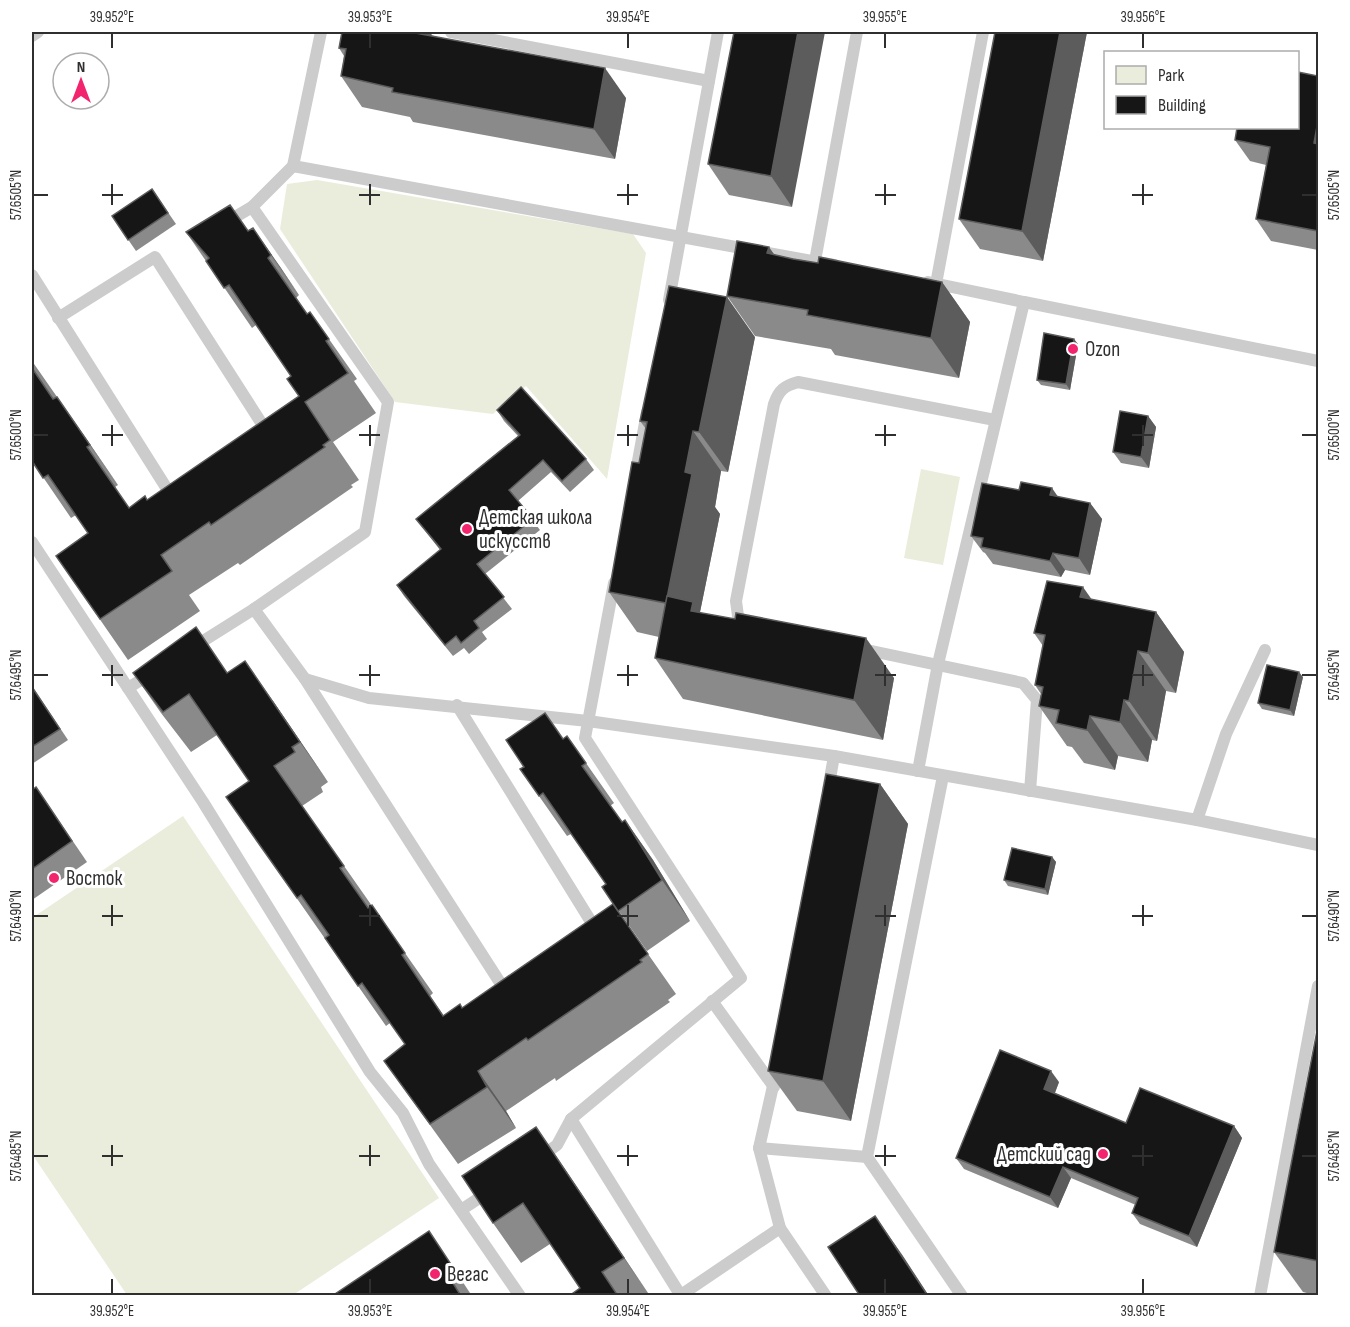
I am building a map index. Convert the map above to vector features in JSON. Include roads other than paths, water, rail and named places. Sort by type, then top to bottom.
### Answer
[{"type":"lane","points":[[32,36],[38,32]]},
{"type":"lane","points":[[219,227],[252,207],[293,166],[321,32]]},
{"type":"lane","points":[[451,32],[709,81]]},
{"type":"lane","points":[[666,312],[718,32]]},
{"type":"lane","points":[[815,261],[857,32]]},
{"type":"lane","points":[[936,284],[983,32]]},
{"type":"lane","points":[[293,166],[848,267]]},
{"type":"lane","points":[[128,688],[254,609],[365,532],[388,402],[252,207]]},
{"type":"lane","points":[[58,318],[155,256],[272,439],[262,446]]},
{"type":"lane","points":[[32,275],[176,504],[186,497]]},
{"type":"lane","points":[[914,280],[1318,361]]},
{"type":"lane","points":[[918,771],[938,664],[1024,302]]},
{"type":"lane","points":[[762,630],[742,622],[736,610],[736,602],[774,404],[778,393],[786,385],[798,382],[995,420]]},
{"type":"lane","points":[[633,487],[651,394]]},
{"type":"lane","points":[[32,542],[225,838],[370,1072],[403,1113],[429,1164],[520,1296]]},
{"type":"lane","points":[[528,1165],[557,1145],[571,1119],[741,978],[585,738],[617,569]]},
{"type":"lane","points":[[254,609],[304,679],[509,996],[518,990]]},
{"type":"lane","points":[[844,646],[1023,683],[1037,699],[1030,791]]},
{"type":"lane","points":[[1197,820],[1226,734],[1265,650]]},
{"type":"lane","points":[[304,679],[369,698],[457,705],[588,721],[834,756],[1197,820],[1318,845]]},
{"type":"lane","points":[[457,705],[599,933],[590,939]]},
{"type":"lane","points":[[826,802],[834,756]]},
{"type":"lane","points":[[943,776],[867,1157],[963,1296]]},
{"type":"lane","points":[[1260,1296],[1318,986]]},
{"type":"lane","points":[[712,1001],[774,1087]]},
{"type":"lane","points":[[780,1053],[759,1148],[780,1228],[826,1296]]},
{"type":"lane","points":[[571,1119],[681,1295],[780,1228]]},
{"type":"lane","points":[[759,1148],[867,1157]]},
{"type":"lane","points":[[461,1210],[499,1184]]},
{"type":"place","name":"Ozon","points":[[1073,349]]},
{"type":"place","name":"Детская школа искусств","points":[[467,529]]},
{"type":"place","name":"Восток","points":[[54,878]]},
{"type":"place","name":"Детский сад","points":[[1103,1154]]},
{"type":"place","name":"Вегас","points":[[435,1274]]}]
